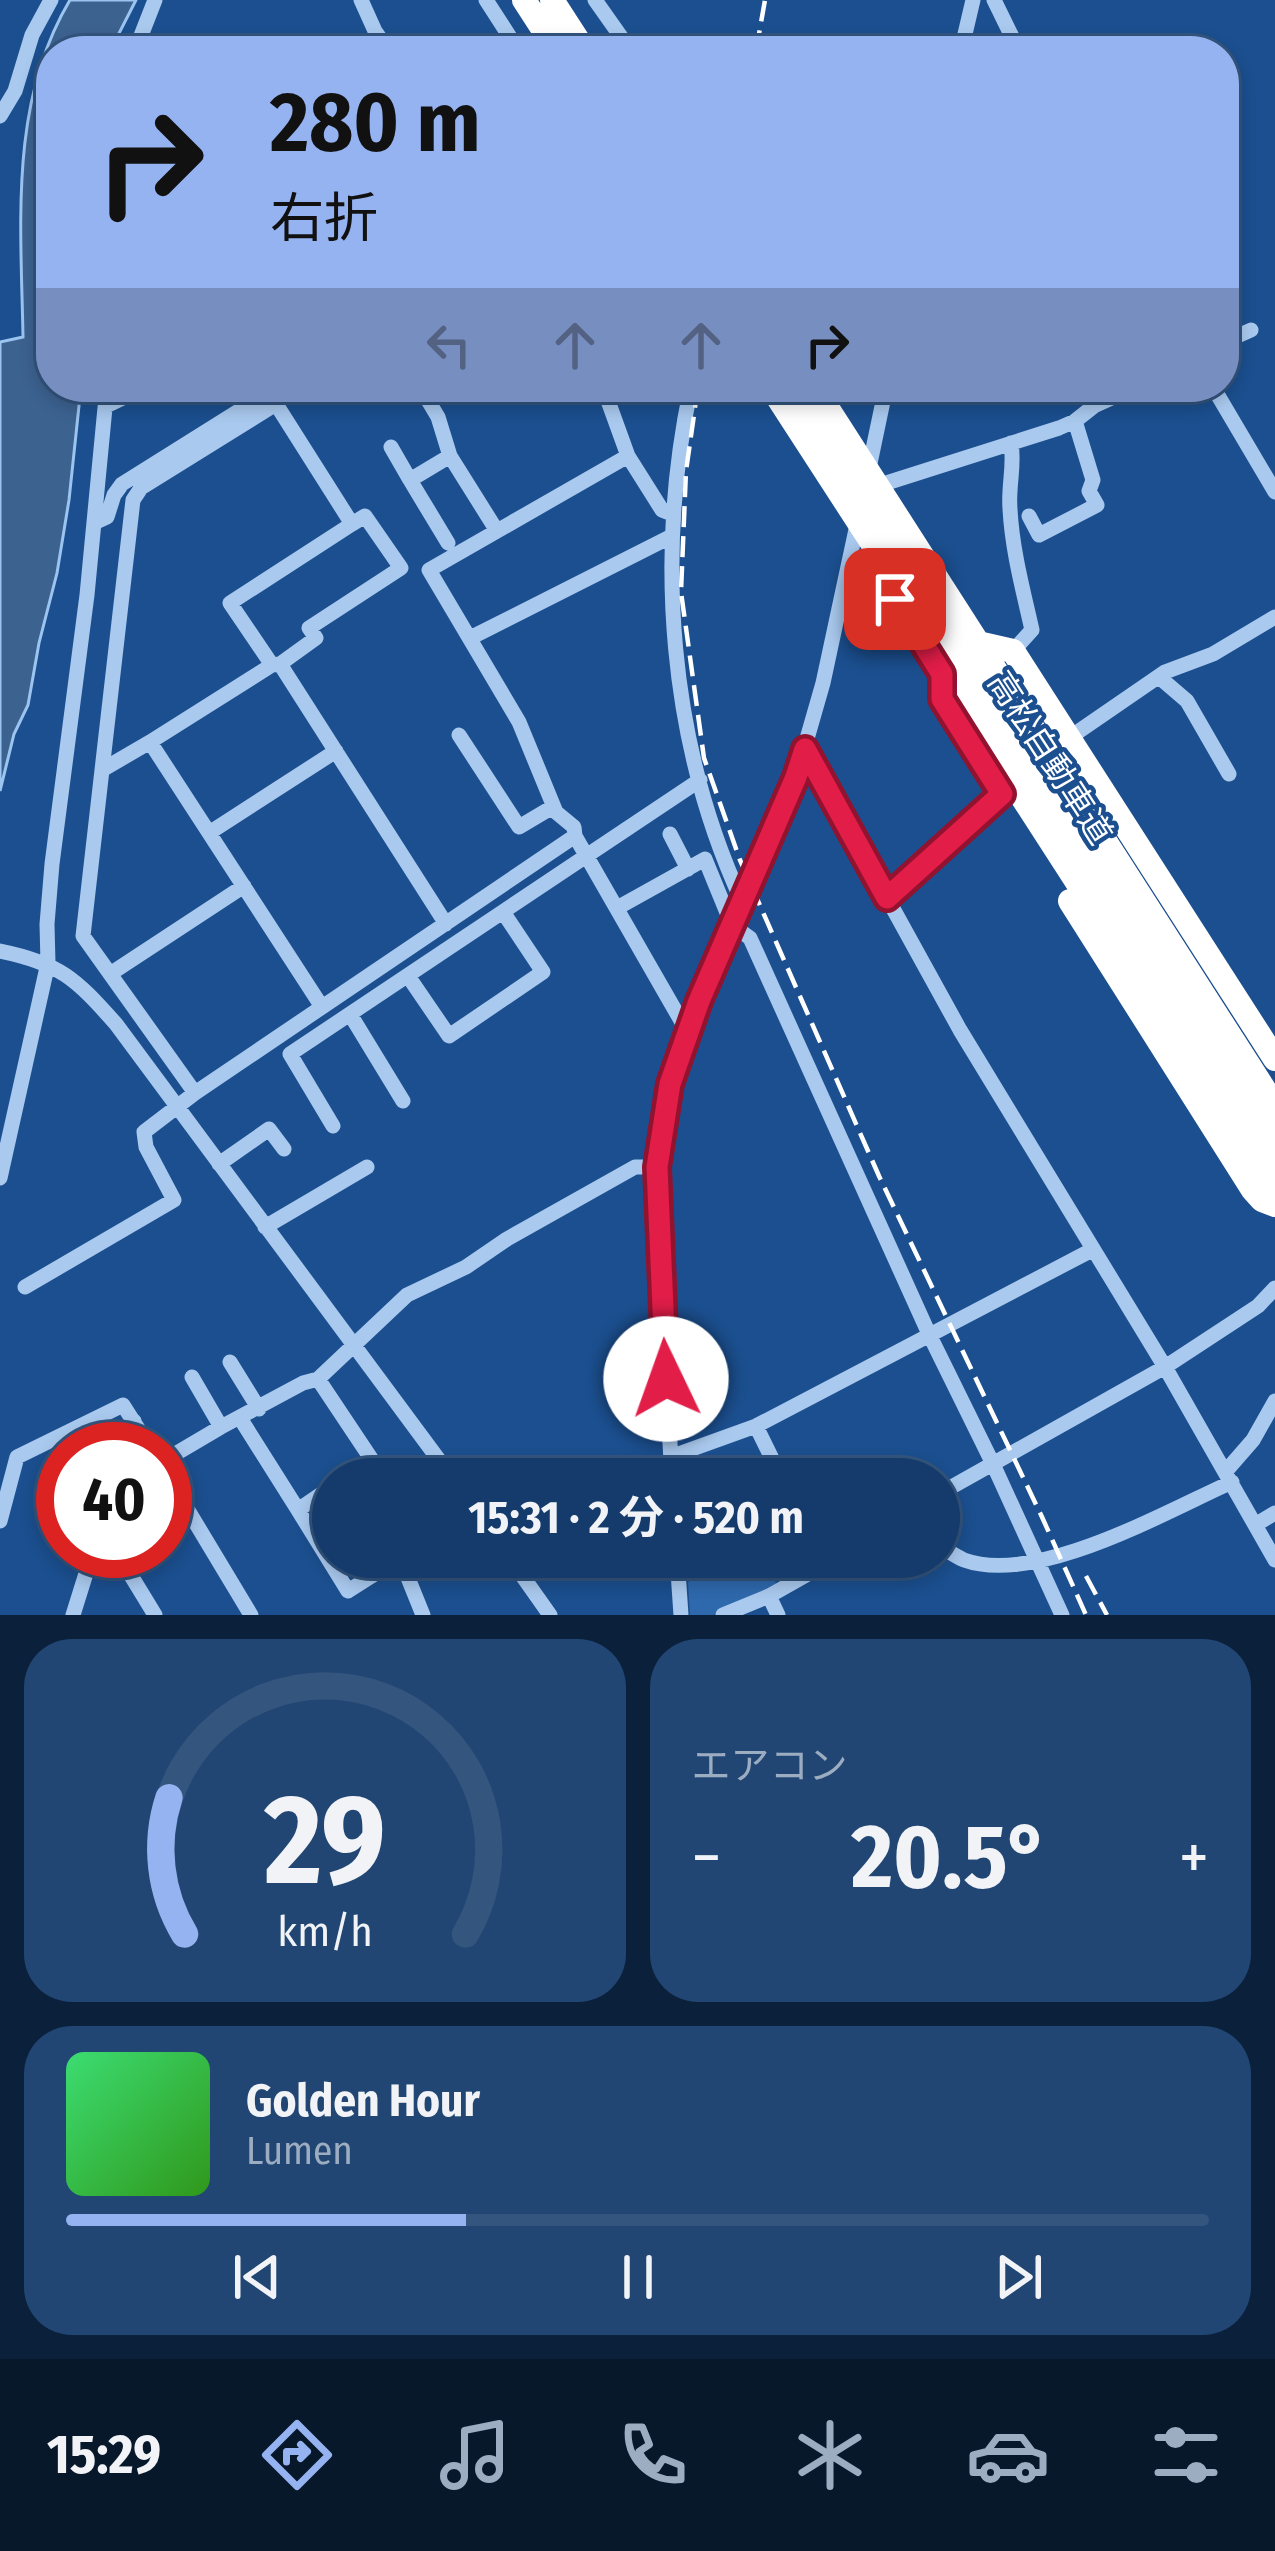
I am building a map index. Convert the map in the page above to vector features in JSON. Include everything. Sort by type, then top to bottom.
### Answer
[{"type":"highway","points":[[512,0],[535,36]]},
{"type":"highway","points":[[524,0],[547,36]]},
{"type":"highway","points":[[552,0],[575,36]]},
{"type":"highway","points":[[567,0],[590,36]]},
{"type":"highway","points":[[768,402],[1275,1189]]},
{"type":"highway","name":"高松自動車道","points":[[781,402],[1275,1165]]},
{"type":"highway","name":"高松自動車道","points":[[809,402],[1275,1134]]},
{"type":"highway","points":[[824,402],[1275,1106]]},
{"type":"highway","points":[[978,643],[1013,651],[1275,1059]]},
{"type":"highway","points":[[942,674],[942,699],[1253,1190],[1275,1205]]},
{"type":"highway","points":[[1143,900],[1165,886]]},
{"type":"street","points":[[0,116],[15,91],[32,35],[50,0]]},
{"type":"street","points":[[141,36],[155,0]]},
{"type":"street","points":[[362,0],[378,36]]},
{"type":"street","points":[[486,0],[509,36]]},
{"type":"street","points":[[595,0],[620,36]]},
{"type":"street","points":[[965,36],[973,0]]},
{"type":"street","points":[[994,0],[1011,36]]},
{"type":"street","points":[[1239,335],[1251,330]]},
{"type":"street","points":[[0,1178],[41,961],[106,402]]},
{"type":"street","points":[[106,406],[114,402]]},
{"type":"street","points":[[94,523],[107,517],[122,484],[255,402]]},
{"type":"street","points":[[429,402],[450,456],[497,531]]},
{"type":"street","points":[[608,402],[628,456],[662,510],[672,514]]},
{"type":"street","points":[[689,402],[671,536],[682,695],[716,840],[742,901]]},
{"type":"street","points":[[884,402],[873,479],[854,537],[805,749],[687,1031],[670,1084],[657,1167],[670,1457],[756,1426],[1093,1250]]},
{"type":"street","points":[[1092,402],[1094,406]]},
{"type":"street","points":[[873,479],[1011,443],[1075,421],[1103,402]]},
{"type":"street","points":[[1223,402],[1275,492]]},
{"type":"street","points":[[196,1093],[83,936],[134,500],[142,488],[276,404],[352,524]]},
{"type":"street","points":[[1029,516],[1039,535],[1097,505],[1075,421]]},
{"type":"street","points":[[1011,443],[1015,465],[1009,486],[1010,514],[1031,630],[1013,651]]},
{"type":"street","points":[[391,447],[448,543]]},
{"type":"street","points":[[410,480],[450,456]]},
{"type":"street","points":[[556,812],[519,722],[429,570],[628,456]]},
{"type":"street","points":[[102,770],[150,742],[276,664],[316,638],[309,628],[400,568],[365,516],[230,603],[276,664],[336,751],[446,924]]},
{"type":"street","points":[[470,638],[671,536]]},
{"type":"street","points":[[838,614],[866,595],[886,593],[895,599]]},
{"type":"street","points":[[1069,738],[1159,676],[1213,654],[1275,617]]},
{"type":"street","points":[[1159,676],[1187,701],[1229,774]]},
{"type":"street","points":[[459,735],[519,827],[551,808],[574,827],[687,1031]]},
{"type":"street","points":[[150,742],[322,1007]]},
{"type":"street","points":[[805,749],[960,1030],[1165,1367],[1275,1560]]},
{"type":"street","points":[[209,833],[336,751]]},
{"type":"street","points":[[333,1126],[290,1054],[700,780]]},
{"type":"street","points":[[887,898],[1002,794]]},
{"type":"street","points":[[670,834],[688,869]]},
{"type":"street","points":[[25,1287],[174,1199],[146,1147],[144,1132],[174,1103],[196,1093],[575,836]]},
{"type":"street","points":[[617,908],[705,860],[732,925],[750,938],[1062,1615]]},
{"type":"street","points":[[110,974],[244,886]]},
{"type":"street","points":[[407,976],[448,1036],[468,1023],[543,972],[502,912]]},
{"type":"street","points":[[0,951],[66,973],[116,1024],[437,1458]]},
{"type":"street","points":[[350,1014],[403,1101]]},
{"type":"street","points":[[219,1164],[269,1129],[284,1149]]},
{"type":"street","points":[[265,1226],[367,1167]]},
{"type":"street","points":[[192,1444],[318,1379],[406,1295],[466,1267],[635,1167],[657,1167]]},
{"type":"street","points":[[960,1482],[1165,1367],[1258,1306],[1275,1288]]},
{"type":"street","points":[[230,1362],[259,1408]]},
{"type":"street","points":[[192,1377],[221,1426]]},
{"type":"street","points":[[318,1379],[371,1458]]},
{"type":"street","points":[[960,1557],[1000,1566],[1038,1563],[1085,1548],[1229,1477],[1275,1401]]},
{"type":"street","points":[[0,1521],[17,1457],[123,1405],[134,1421]]},
{"type":"street","points":[[240,1418],[312,1533]]},
{"type":"street","points":[[756,1426],[772,1458]]},
{"type":"street","points":[[298,1510],[312,1500]]},
{"type":"street","points":[[1255,1525],[1275,1514]]},
{"type":"street","points":[[192,1517],[251,1615]]},
{"type":"street","points":[[73,1615],[85,1578]]},
{"type":"street","points":[[132,1578],[155,1615]]},
{"type":"street","points":[[340,1578],[348,1591],[368,1578]]},
{"type":"street","points":[[408,1578],[424,1615]]},
{"type":"street","points":[[522,1578],[545,1613]]},
{"type":"street","points":[[678,1578],[681,1615]]},
{"type":"street","points":[[723,1615],[801,1578]]},
{"type":"street","points":[[769,1596],[778,1615]]},
{"type":"shaded area","points":[[70,0],[136,0],[118,36],[52,36]]},
{"type":"shaded area","points":[[36,85],[36,402],[79,402],[57,573],[28,705],[14,734],[0,791],[0,342],[23,337],[21,207]]},
{"type":"shaded area","points":[[774,1578],[777,1586],[713,1615],[690,1615],[688,1582]]},
{"type":"railway","points":[[759,36],[765,0]]},
{"type":"railway","points":[[696,402],[686,471],[681,592],[704,758],[740,860],[879,1176],[1086,1615]]},
{"type":"railway","points":[[1086,1576],[1107,1615]]},
{"type":"route","points":[[666,1379],[657,1167],[670,1084],[699,1001],[805,749],[887,898],[1002,794],[942,699],[942,674],[895,599]]}]
